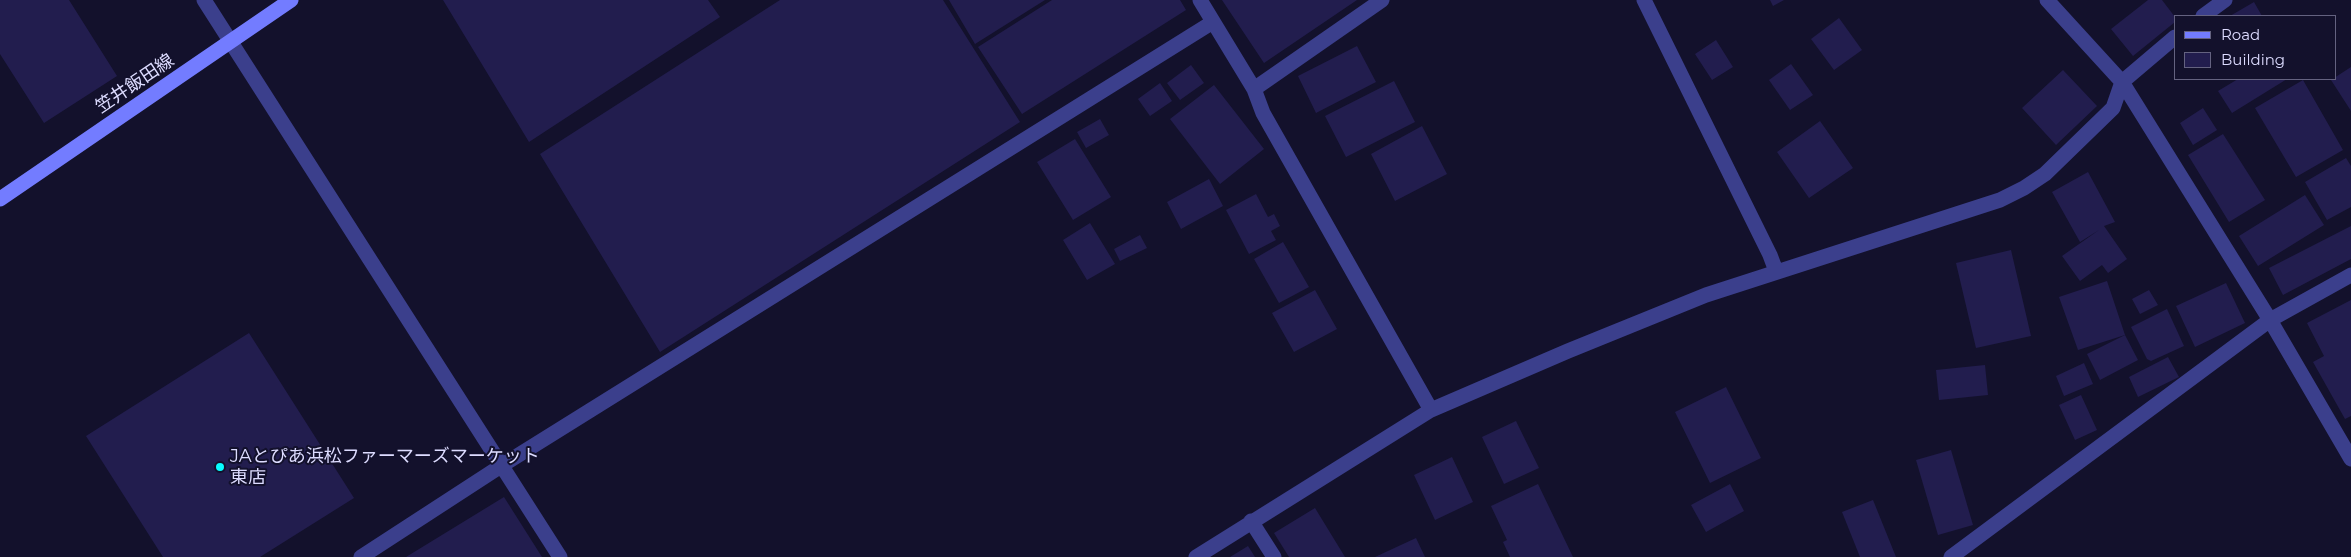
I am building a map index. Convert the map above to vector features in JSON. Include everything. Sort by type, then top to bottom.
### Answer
[{"type":"main road","name":"笠井飯田線","points":[[0,199],[291,0]]},
{"type":"street","points":[[204,0],[560,557]]},
{"type":"street","points":[[1200,0],[1254,89],[1263,113],[1431,410]]},
{"type":"street","points":[[1254,89],[1382,0]]},
{"type":"street","points":[[1644,0],[1770,255],[1776,271]]},
{"type":"street","points":[[2046,0],[2122,82],[2270,320],[2351,459]]},
{"type":"street","points":[[2204,15],[2225,0]]},
{"type":"street","points":[[361,557],[502,466],[1213,22]]},
{"type":"street","points":[[1196,557],[1431,410],[1568,351],[1706,295],[2000,200],[2024,188],[2045,174],[2113,108],[2122,82],[2174,39]]},
{"type":"street","points":[[1951,557],[2270,320],[2351,275]]},
{"type":"street","points":[[1251,521],[1274,557]]},
{"type":"building","points":[[0,0],[69,0],[117,76],[44,123],[0,54]]},
{"type":"building","points":[[443,0],[708,0],[720,17],[529,142]]},
{"type":"building","points":[[780,0],[943,0],[1020,122],[660,352],[540,154]]},
{"type":"building","points":[[949,0],[1045,0],[975,44]]},
{"type":"building","points":[[1052,0],[1180,0],[1186,10],[1022,114],[978,47]]},
{"type":"building","points":[[1222,0],[1357,0],[1264,63]]},
{"type":"building","points":[[1770,0],[1784,0],[1773,6]]},
{"type":"building","points":[[2148,0],[2162,0],[2174,16],[2174,23],[2133,56],[2111,29]]},
{"type":"building","points":[[2254,2],[2261,15],[2232,15]]},
{"type":"building","points":[[1839,18],[1862,50],[1834,70],[1811,39]]},
{"type":"building","points":[[1716,40],[1733,67],[1712,80],[1695,54]]},
{"type":"building","points":[[1357,46],[1376,82],[1316,113],[1298,76]]},
{"type":"building","points":[[1791,64],[1813,95],[1790,110],[1769,80]]},
{"type":"building","points":[[1191,65],[1204,83],[1180,100],[1167,83]]},
{"type":"building","points":[[2351,67],[2351,111],[2331,80],[2336,80],[2336,77]]},
{"type":"building","points":[[2063,70],[2097,106],[2056,145],[2022,108]]},
{"type":"building","points":[[2236,80],[2285,80],[2232,113],[2218,91]]},
{"type":"building","points":[[2303,80],[2343,150],[2296,177],[2255,108]]},
{"type":"building","points":[[1394,81],[1415,122],[1346,157],[1325,116]]},
{"type":"building","points":[[1160,83],[1172,101],[1150,116],[1138,99]]},
{"type":"building","points":[[1214,85],[1264,149],[1220,184],[1170,119]]},
{"type":"building","points":[[2203,108],[2217,130],[2193,145],[2180,123]]},
{"type":"building","points":[[1100,119],[1109,135],[1086,148],[1077,132]]},
{"type":"building","points":[[1820,121],[1853,168],[1809,198],[1777,152]]},
{"type":"building","points":[[1422,126],[1447,174],[1395,201],[1371,154]]},
{"type":"building","points":[[2223,134],[2265,200],[2229,222],[2188,155]]},
{"type":"building","points":[[1075,139],[1111,197],[1073,220],[1037,162]]},
{"type":"building","points":[[2346,158],[2351,166],[2351,207],[2327,220],[2305,182]]},
{"type":"building","points":[[2088,172],[2115,222],[2104,226],[2127,259],[2108,273],[2102,265],[2080,281],[2062,256],[2099,230],[2080,242],[2052,192]]},
{"type":"building","points":[[1209,179],[1223,206],[1181,229],[1167,202]]},
{"type":"building","points":[[1256,194],[1268,217],[1274,214],[1280,226],[1271,231],[1276,240],[1249,254],[1226,210]]},
{"type":"building","points":[[2305,195],[2324,225],[2258,266],[2239,236]]},
{"type":"building","points":[[1090,223],[1115,264],[1087,280],[1063,240]]},
{"type":"building","points":[[2351,226],[2351,259],[2283,295],[2269,268]]},
{"type":"building","points":[[1140,235],[1147,248],[1120,261],[1114,249]]},
{"type":"building","points":[[1283,242],[1309,287],[1279,303],[1254,259]]},
{"type":"building","points":[[2011,250],[2031,336],[1976,348],[1956,263]]},
{"type":"building","points":[[2107,281],[2125,335],[2078,350],[2059,297]]},
{"type":"building","points":[[2226,283],[2245,323],[2195,347],[2176,306]]},
{"type":"building","points":[[1315,290],[1337,329],[1294,352],[1272,313]]},
{"type":"building","points":[[2149,290],[2158,305],[2140,314],[2132,299]]},
{"type":"building","points":[[2351,300],[2351,416],[2345,419],[2313,362],[2324,356],[2307,323]]},
{"type":"building","points":[[2167,309],[2184,346],[2151,361],[2147,359],[2131,327]]},
{"type":"building","name":"JAとぴあ浜松ファーマーズマーケット 東店","points":[[249,333],[354,498],[260,557],[163,557],[86,436]]},
{"type":"building","points":[[2125,335],[2138,360],[2100,380],[2087,354]]},
{"type":"building","points":[[2168,357],[2179,377],[2138,397],[2129,377]]},
{"type":"building","points":[[2084,363],[2093,384],[2064,396],[2056,376]]},
{"type":"building","points":[[1985,365],[1988,395],[1939,400],[1936,370]]},
{"type":"building","points":[[1726,387],[1761,458],[1710,483],[1675,412]]},
{"type":"building","points":[[2081,395],[2097,430],[2075,440],[2059,405]]},
{"type":"building","points":[[1516,421],[1539,468],[1504,484],[1482,437]]},
{"type":"building","points":[[1951,450],[1973,525],[1938,535],[1916,460]]},
{"type":"building","points":[[1452,457],[1473,502],[1435,520],[1414,475]]},
{"type":"building","points":[[1538,484],[1573,557],[1510,557],[1503,542],[1507,540],[1491,506]]},
{"type":"building","points":[[1730,484],[1744,511],[1706,532],[1691,505]]},
{"type":"building","points":[[504,497],[542,557],[406,557]]},
{"type":"building","points":[[1873,500],[1896,557],[1860,557],[1842,512]]},
{"type":"building","points":[[1315,508],[1345,557],[1289,557],[1274,533]]},
{"type":"building","points":[[1416,538],[1425,557],[1375,557]]},
{"type":"building","points":[[1248,546],[1255,557],[1230,557]]},
{"type":"place","name":"JAとぴあ浜松ファーマーズマーケット 東店","points":[[220,467]]}]
